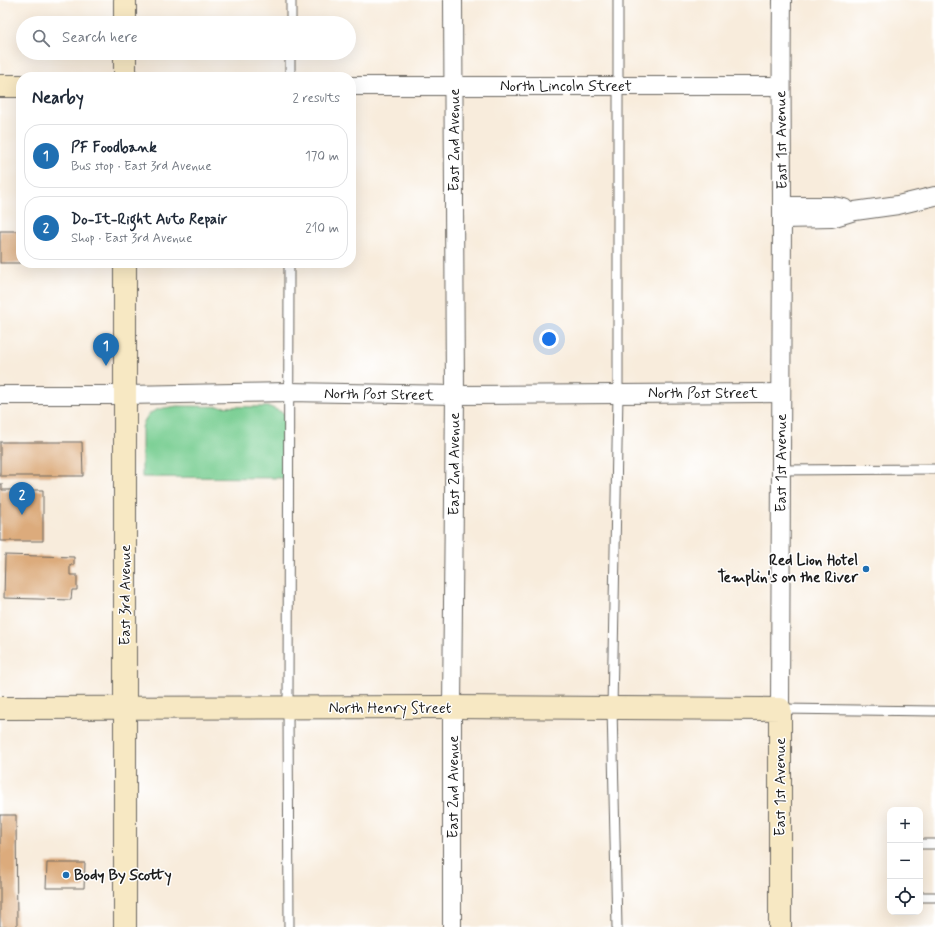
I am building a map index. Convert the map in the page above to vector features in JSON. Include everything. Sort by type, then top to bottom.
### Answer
[{"type":"street","points":[[125,0],[125,16]]},
{"type":"street","name":"East 2nd Avenue","points":[[452,927],[452,708],[455,395],[453,0]]},
{"type":"street","name":"East 1st Avenue","points":[[780,927],[782,213],[780,86],[782,0]]},
{"type":"street","points":[[125,60],[125,72]]},
{"type":"street","points":[[0,86],[16,86]]},
{"type":"street","name":"North Lincoln Street","points":[[356,86],[780,86]]},
{"type":"street","points":[[782,213],[832,218],[855,211],[898,205],[935,196]]},
{"type":"street","name":"East 3rd Avenue","points":[[124,927],[125,268]]},
{"type":"street","name":"North Post Street","points":[[0,395],[126,395],[289,392],[455,395],[781,393]]},
{"type":"street","name":"North Henry Street","points":[[0,708],[612,708],[780,710]]},
{"type":"lane","points":[[291,0],[291,16]]},
{"type":"lane","points":[[617,927],[612,708],[618,394],[618,0]]},
{"type":"lane","points":[[290,60],[290,72]]},
{"type":"lane","points":[[289,268],[289,927]]},
{"type":"lane","points":[[781,470],[935,469]]},
{"type":"lane","points":[[780,710],[935,711]]},
{"type":"lane","points":[[923,844],[935,844]]},
{"type":"lane","points":[[923,897],[935,897]]},
{"type":"green space","points":[[177,406],[270,407],[286,414],[286,478],[142,477],[142,428],[144,421],[151,413],[155,411]]},
{"type":"building","points":[[0,231],[16,231],[16,263],[0,263]]},
{"type":"building","points":[[0,442],[82,442],[83,476],[0,476]]},
{"type":"building","points":[[0,484],[2,484],[2,490],[43,490],[43,541],[0,541]]},
{"type":"building","points":[[5,555],[74,557],[74,565],[70,565],[70,575],[77,575],[77,590],[72,590],[71,600],[4,598]]},
{"type":"building","points":[[0,815],[16,815],[17,927],[0,927]]},
{"type":"building","name":"Body By Scotty","points":[[47,863],[85,863],[84,888],[46,888]]},
{"type":"place","name":"PF Foodbank","points":[[106,366]]},
{"type":"place","name":"Do-It-Right Auto Repair","points":[[22,515]]},
{"type":"place","name":"Red Lion Hotel Templin's on the River","points":[[866,569]]},
{"type":"place","name":"Body By Scotty","points":[[66,875]]}]
